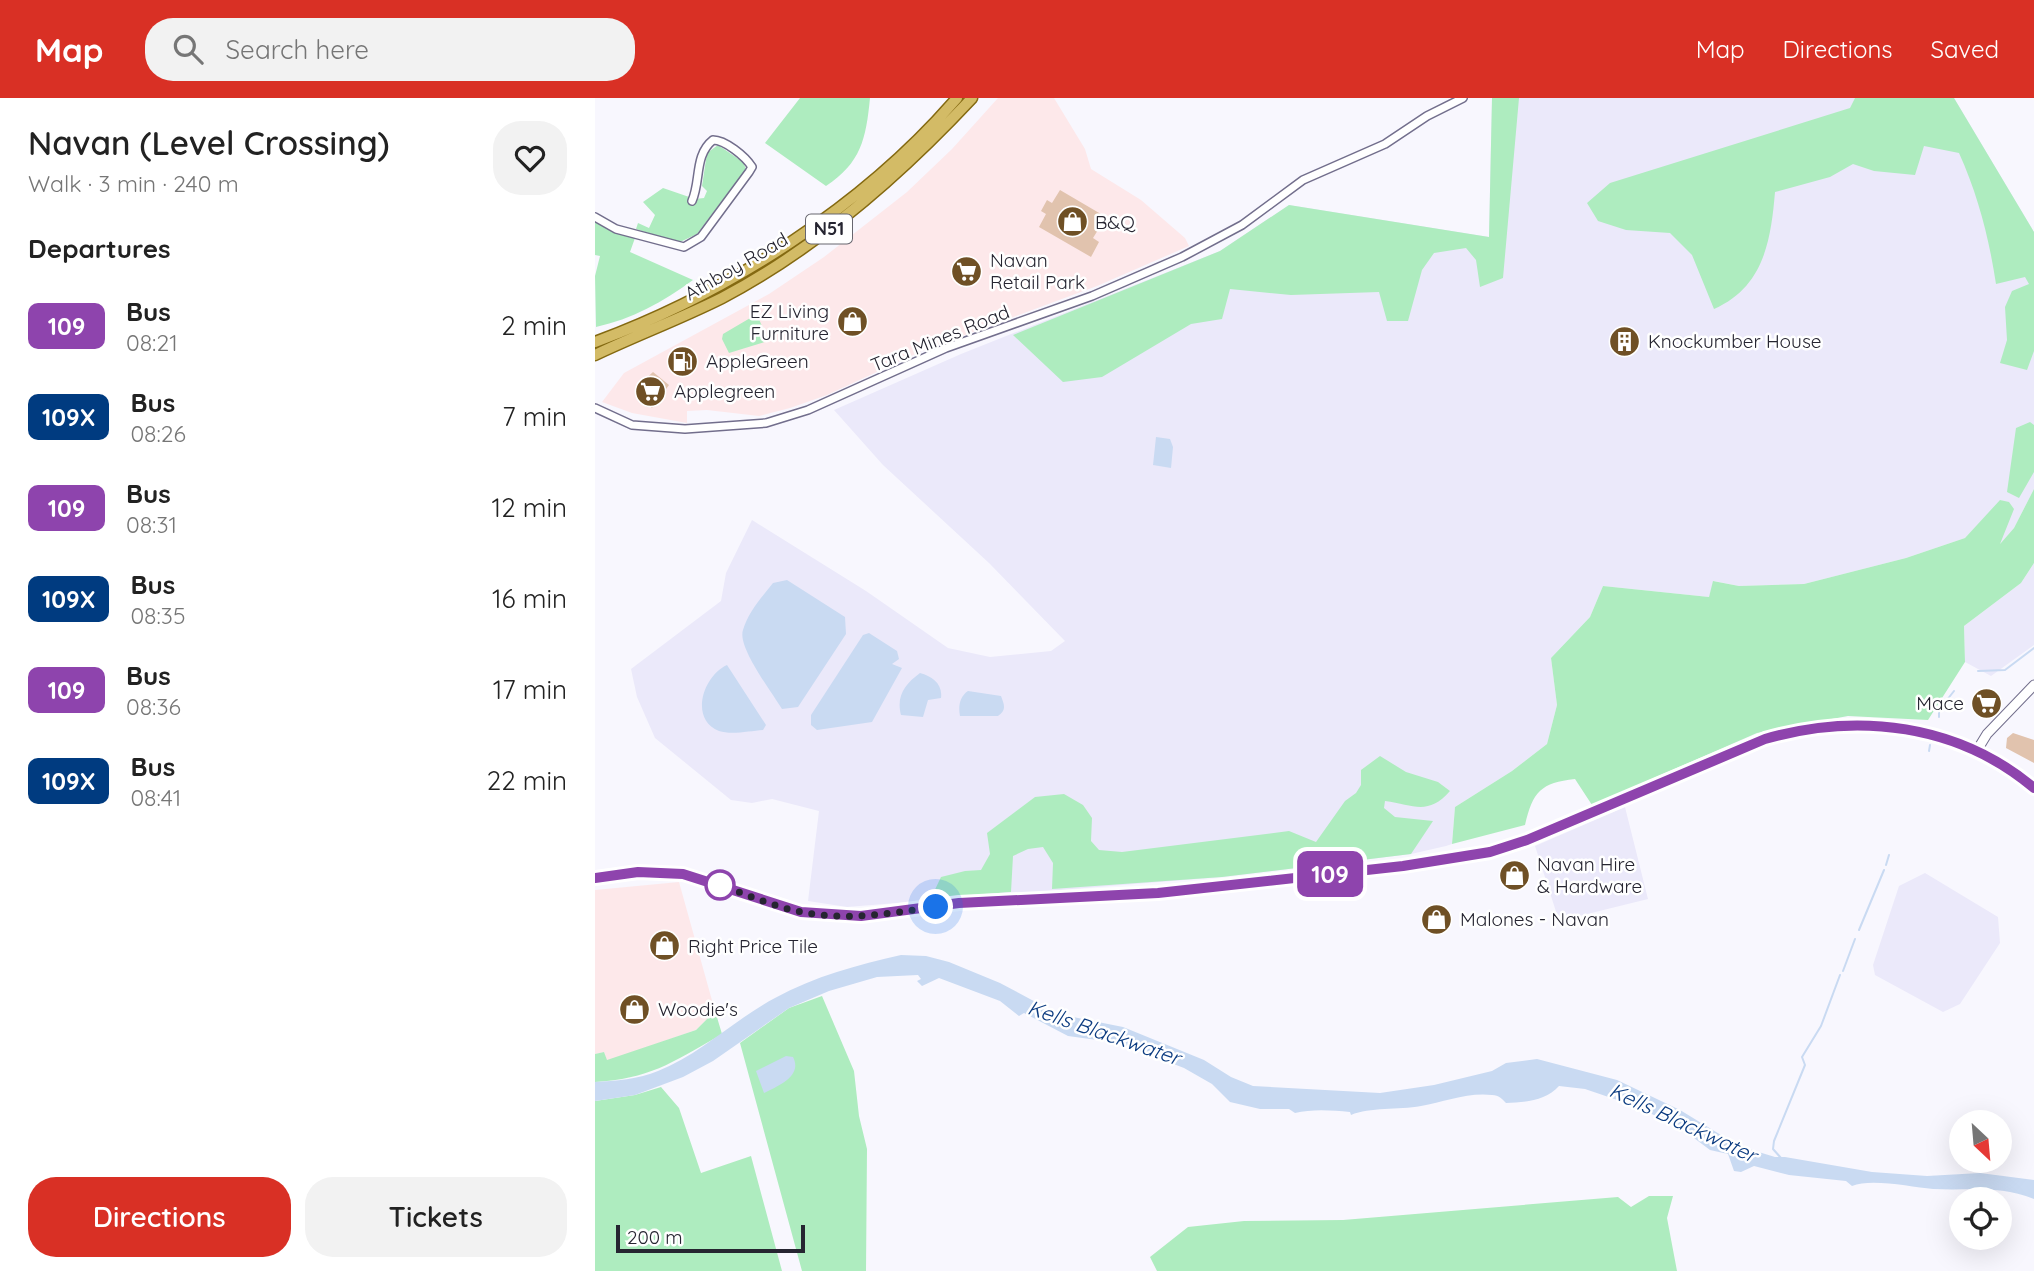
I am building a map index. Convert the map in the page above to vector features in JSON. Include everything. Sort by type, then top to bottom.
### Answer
[{"type":"main road","name":"Athboy Road","points":[[595,342],[700,295],[769,256],[829,214],[891,164],[957,98]]},
{"type":"main road","name":"Athboy Road","points":[[595,355],[661,328],[724,296],[814,241],[894,176],[972,98]]},
{"type":"main road","points":[[595,878],[638,872],[683,874],[784,908],[839,916],[892,913],[959,903],[1158,893],[1413,865],[1490,852],[1539,835],[1723,755],[1802,729],[1844,724],[1895,726],[1925,732],[1976,752],[2034,788]]},
{"type":"street","name":"Tara Mines Road","points":[[595,408],[632,425],[685,429],[765,423],[807,410],[946,348],[1092,296],[1182,257],[1242,225],[1303,180],[1385,144],[1427,116],[1463,98]]},
{"type":"street","points":[[595,217],[616,229],[684,247],[701,237],[752,167],[720,140],[713,140],[705,146],[701,157],[696,192],[692,201]]},
{"type":"street","points":[[1976,752],[1987,734],[2034,685]]},
{"type":"shaded area","name":"Navan Retail Park","points":[[998,98],[1054,98],[1085,149],[1091,169],[1141,200],[1185,238],[1189,246],[1097,286],[922,351],[827,395],[790,408],[759,416],[707,410],[687,411],[687,423],[632,413],[602,402],[624,373],[769,294],[824,257],[907,192],[952,149]]},
{"type":"shaded area","points":[[1492,98],[1954,98],[2034,232],[2034,489],[2014,528],[1998,546],[2013,509],[2001,500],[1965,538],[1906,558],[1804,584],[1739,586],[1714,581],[1709,597],[1603,586],[1590,617],[1551,658],[1557,705],[1547,744],[1512,771],[1455,807],[1452,844],[1446,846],[1411,854],[1222,877],[847,907],[808,901],[819,811],[772,799],[752,803],[731,800],[655,738],[637,697],[631,669],[721,601],[726,573],[752,520],[866,591],[948,648],[990,657],[1051,651],[1065,641],[989,563],[883,465],[834,410],[961,354],[1220,251],[1289,205],[1489,237]]},
{"type":"shaded area","points":[[2034,563],[2034,645],[1991,676],[1965,662],[1964,626],[2021,583]]},
{"type":"shaded area","points":[[1625,807],[1648,899],[1559,921],[1535,846]]},
{"type":"shaded area","points":[[1925,873],[1998,917],[2000,943],[1960,1004],[1943,1012],[1875,975],[1873,965],[1899,886]]},
{"type":"shaded area","points":[[679,882],[713,1004],[708,1009],[709,1017],[696,1030],[607,1061],[604,1052],[595,1054],[595,890]]},
{"type":"green space","points":[[800,98],[870,98],[860,149],[847,168],[826,186],[765,143]]},
{"type":"green space","points":[[1492,98],[1519,98],[1503,278],[1480,287],[1476,260],[1466,248],[1434,253],[1422,270],[1408,321],[1387,321],[1379,292],[1291,295],[1230,289],[1222,319],[1191,324],[1102,377],[1063,382],[1013,335],[1220,251],[1289,205],[1489,237]]},
{"type":"green space","points":[[1855,98],[1954,98],[2034,232],[2034,351],[2027,370],[2000,363],[2007,340],[2005,307],[2012,291],[2029,284],[2025,277],[1996,284],[1982,217],[1959,153],[1924,146],[1915,175],[1874,171],[1853,164],[1830,177],[1775,192],[1771,227],[1762,260],[1744,288],[1731,300],[1714,309],[1692,255],[1670,233],[1626,230],[1598,221],[1587,203],[1610,183],[1850,108]]},
{"type":"green space","points":[[718,145],[743,162],[746,169],[697,234],[678,243],[636,229],[638,223],[649,228],[655,215],[643,202],[663,188],[695,199],[704,198],[707,191],[702,186],[707,153]]},
{"type":"green space","points":[[595,222],[619,234],[635,238],[630,252],[693,280],[647,309],[596,327],[595,276],[600,256],[595,255]]},
{"type":"green space","points":[[757,314],[768,341],[729,353],[722,339],[723,334]]},
{"type":"green space","points":[[2030,422],[2034,425],[2034,472],[2019,498],[2007,492],[2016,428]]},
{"type":"green space","points":[[2034,489],[2034,563],[2021,583],[1964,626],[1965,662],[1928,720],[1848,716],[1757,733],[1592,805],[1575,779],[1554,783],[1546,786],[1535,797],[1525,825],[1452,844],[1455,807],[1512,771],[1547,744],[1557,705],[1551,658],[1590,617],[1603,586],[1709,597],[1713,581],[1739,586],[1804,584],[1906,558],[1965,538],[2000,500],[2009,502],[2014,509],[2000,544],[2014,528]]},
{"type":"green space","points":[[1380,756],[1406,772],[1438,782],[1450,791],[1435,804],[1427,806],[1385,801],[1384,808],[1395,817],[1433,821],[1411,854],[1222,877],[1052,889],[1053,863],[1043,847],[1028,849],[1013,856],[1011,892],[931,898],[941,877],[981,870],[990,854],[987,833],[1035,797],[1064,794],[1083,805],[1092,818],[1091,841],[1099,850],[1122,852],[1289,831],[1316,842],[1345,801],[1356,793],[1361,785],[1361,770]]},
{"type":"green space","points":[[822,996],[854,1071],[859,1116],[867,1149],[866,1271],[802,1271],[740,1043],[789,1008]]},
{"type":"green space","points":[[713,1004],[722,1034],[659,1068],[630,1077],[595,1082],[595,1054],[604,1052],[607,1060],[696,1030],[709,1017],[708,1009]]},
{"type":"green space","points":[[661,1087],[679,1108],[701,1173],[751,1156],[782,1271],[595,1271],[595,1101],[635,1095]]},
{"type":"green space","points":[[1649,1196],[1673,1196],[1667,1218],[1677,1271],[1157,1271],[1150,1257],[1188,1227],[1244,1221],[1343,1220],[1618,1197],[1631,1207]]},
{"type":"water","points":[[1156,437],[1170,439],[1173,447],[1171,468],[1153,465]]},
{"type":"water","points":[[787,580],[845,617],[846,634],[798,707],[782,709],[750,658],[745,647],[743,630],[752,611],[773,583]]},
{"type":"water","points":[[869,633],[897,651],[899,659],[892,664],[902,668],[872,722],[817,730],[811,725],[811,715],[863,635]]},
{"type":"water","points":[[727,665],[766,725],[763,730],[735,733],[719,731],[704,717],[702,708],[706,688],[711,678]]},
{"type":"water","points":[[920,673],[936,681],[941,698],[928,700],[923,717],[901,715],[903,691]]},
{"type":"water","points":[[968,691],[1001,696],[1003,711],[998,716],[960,716],[960,702]]},
{"type":"water","name":"Kells Blackwater","points":[[901,955],[926,956],[949,962],[1000,983],[1058,1014],[1123,1027],[1204,1060],[1231,1077],[1253,1086],[1380,1093],[1434,1085],[1492,1071],[1506,1063],[1537,1059],[1617,1080],[1680,1110],[1739,1146],[1775,1157],[1872,1172],[1927,1176],[1980,1173],[2034,1180],[2034,1199],[2012,1193],[2012,1187],[1933,1189],[1880,1183],[1852,1186],[1846,1181],[1789,1175],[1754,1166],[1741,1172],[1734,1171],[1728,1154],[1710,1150],[1678,1126],[1632,1105],[1585,1089],[1559,1086],[1542,1098],[1506,1103],[1497,1096],[1474,1095],[1421,1106],[1351,1115],[1350,1112],[1336,1111],[1295,1113],[1289,1109],[1260,1109],[1230,1102],[1212,1084],[1184,1068],[1119,1043],[1068,1036],[1024,1013],[1019,1016],[1000,1001],[939,978],[922,986],[917,981],[921,979],[918,975],[877,977],[829,991],[789,1008],[713,1061],[683,1077],[635,1095],[595,1101],[595,1082],[635,1078],[658,1071],[689,1055],[760,1006],[790,990]]},
{"type":"water","points":[[786,1056],[793,1057],[795,1070],[782,1084],[764,1093],[756,1071]]},
{"type":"building","name":"B&Q","points":[[1060,190],[1106,217],[1093,238],[1099,242],[1091,257],[1039,227],[1046,214],[1041,211],[1047,200],[1052,203]]},
{"type":"building","name":"Applegreen","points":[[653,372],[669,385],[652,408],[635,395],[638,386]]},
{"type":"building","points":[[2013,733],[2034,740],[2034,763],[2006,748],[2007,738]]},
{"type":"waterway","points":[[1978,671],[2005,670],[2034,648]]},
{"type":"waterway","points":[[1939,717],[1939,710],[1954,691]]},
{"type":"waterway","points":[[1929,751],[1930,745]]},
{"type":"waterway","points":[[1886,865],[1889,855]]},
{"type":"waterway","points":[[1859,930],[1884,870]]},
{"type":"waterway","points":[[1843,971],[1855,939]]},
{"type":"waterway","points":[[1781,1158],[1773,1149],[1774,1141],[1805,1065],[1802,1057],[1821,1026],[1840,975]]},
{"type":"bus line","name":"109","points":[[595,878],[638,872],[683,874],[784,908],[822,915],[861,916],[959,903],[1158,893],[1413,865],[1490,852],[1527,840],[1765,739],[1802,729],[1844,724],[1903,727],[1925,732],[1985,756],[2034,788]]},
{"type":"place","name":"B&Q","points":[[1072,222]]},
{"type":"place","name":"Navan Retail Park","points":[[967,271]]},
{"type":"place","name":"EZ Living Furniture","points":[[852,322]]},
{"type":"place","name":"Knockumber House","points":[[1625,341]]},
{"type":"place","name":"AppleGreen","points":[[683,361]]},
{"type":"place","name":"Applegreen","points":[[651,391]]},
{"type":"place","name":"Mace","points":[[1987,703]]},
{"type":"place","name":"Navan Hire & Hardware","points":[[1514,875]]},
{"type":"place","name":"Malones - Navan","points":[[1437,919]]},
{"type":"place","name":"Right Price Tile","points":[[665,946]]},
{"type":"place","name":"Woodie's","points":[[635,1009]]},
{"type":"route","points":[[720,885],[718,884],[784,908],[822,915],[861,916],[936,907]]}]
